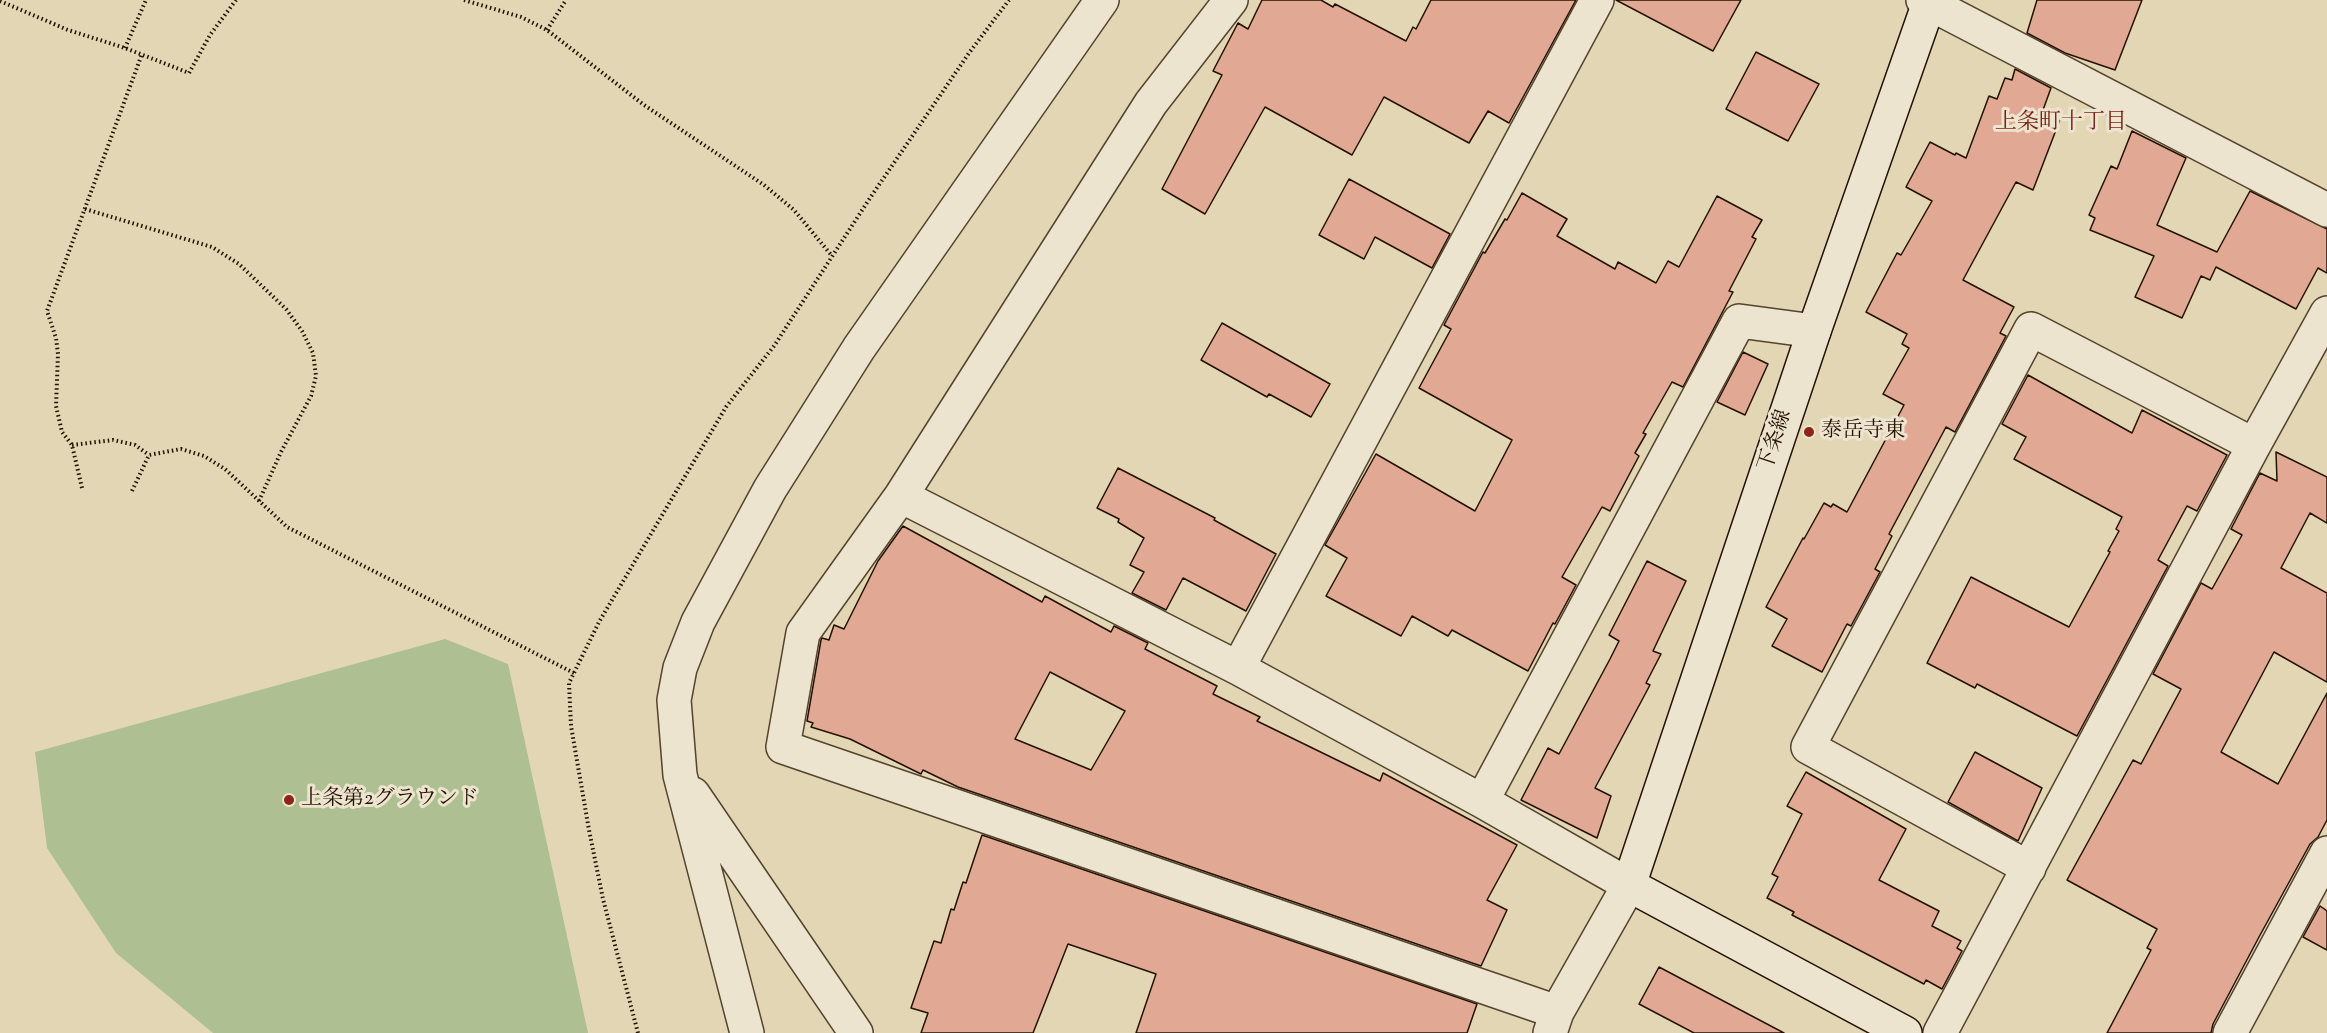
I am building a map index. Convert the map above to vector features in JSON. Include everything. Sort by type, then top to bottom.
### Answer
[{"type":"street","points":[[747,1033],[680,775],[674,700],[680,668],[698,622],[770,489],[859,348],[1102,0]]},
{"type":"street","points":[[1231,0],[1151,103],[901,496],[803,633],[783,747],[1553,1023]]},
{"type":"street","points":[[1238,668],[1597,0]]},
{"type":"street","points":[[1928,1],[2327,210]]},
{"type":"street","name":"下条線","points":[[1553,1023],[1629,885],[1814,331],[1928,1]]},
{"type":"street","points":[[1940,1033],[2327,313]]},
{"type":"street","points":[[1482,801],[1739,321],[1814,331]]},
{"type":"street","points":[[2029,868],[1808,747],[1824,716],[2031,329],[2254,446]]},
{"type":"street","points":[[901,496],[1238,668],[1482,801],[1629,885],[1905,1033]]},
{"type":"street","points":[[680,775],[856,1033]]},
{"type":"street","points":[[2230,1033],[2327,853]]},
{"type":"path","points":[[125,48],[146,0]]},
{"type":"path","points":[[0,1],[68,30],[142,54],[189,73],[210,35],[236,0]]},
{"type":"path","points":[[464,0],[521,17],[547,30],[644,105],[764,185],[794,210],[832,256]]},
{"type":"path","points":[[547,30],[566,0]]},
{"type":"path","points":[[82,489],[72,445],[62,432],[56,406],[58,354],[56,338],[47,311],[142,54]]},
{"type":"path","points":[[85,209],[212,247],[239,264],[286,309],[302,331],[313,352],[316,376],[311,396],[281,452],[259,501]]},
{"type":"path","points":[[72,445],[112,440],[135,445],[149,455],[181,449],[204,456],[225,469],[287,527],[574,673]]},
{"type":"path","points":[[132,491],[149,455]]},
{"type":"green space","name":"上条第2グラウンド","points":[[445,639],[508,664],[588,1033],[213,1033],[116,953],[47,848],[35,752]]},
{"type":"building","points":[[1262,0],[1321,0],[1333,7],[1335,4],[1406,41],[1413,27],[1416,29],[1431,0],[1576,0],[1509,123],[1488,111],[1469,143],[1384,97],[1352,155],[1265,107],[1205,214],[1162,189],[1222,75],[1213,71],[1238,23],[1248,29]]},
{"type":"building","points":[[1616,0],[1741,0],[1713,51]]},
{"type":"building","points":[[2037,0],[2142,0],[2115,70],[2065,53],[2027,33]]},
{"type":"building","points":[[1756,52],[1819,84],[1788,141],[1726,109]]},
{"type":"building","points":[[2015,69],[2051,88],[2043,110],[2061,117],[2033,190],[2016,182],[1963,280],[2014,307],[2000,333],[2006,336],[1955,432],[1946,427],[1889,534],[1892,536],[1875,569],[1880,572],[1851,626],[1847,624],[1822,672],[1772,646],[1787,619],[1766,607],[1824,503],[1831,507],[1833,504],[1847,512],[1904,405],[1883,394],[1909,348],[1902,344],[1907,334],[1866,312],[1897,253],[1901,255],[1932,201],[1906,187],[1930,142],[1966,158],[1989,96],[1997,99],[2005,78],[2012,80]]},
{"type":"building","points":[[2132,131],[2186,158],[2157,225],[2217,252],[2250,191],[2327,229],[2327,273],[2318,268],[2296,309],[2216,267],[2210,280],[2201,276],[2182,318],[2135,297],[2154,256],[2090,230],[2095,218],[2089,215],[2111,166],[2117,169]]},
{"type":"building","points":[[1349,179],[1450,234],[1432,268],[1375,237],[1364,259],[1319,235]]},
{"type":"building","points":[[1522,193],[1567,219],[1557,236],[1615,269],[1618,262],[1656,283],[1668,261],[1679,267],[1717,196],[1762,220],[1752,237],[1756,239],[1729,291],[1733,292],[1683,387],[1672,382],[1643,433],[1646,434],[1635,453],[1639,456],[1610,511],[1602,507],[1562,577],[1576,585],[1528,671],[1452,630],[1448,636],[1412,616],[1401,636],[1326,596],[1347,558],[1325,545],[1376,454],[1475,511],[1512,440],[1419,388],[1451,329],[1444,325],[1483,252],[1485,253],[1505,219],[1507,220]]},
{"type":"building","points":[[1222,323],[1330,384],[1311,417],[1269,394],[1267,397],[1201,360]]},
{"type":"building","points":[[1743,352],[1768,364],[1745,415],[1717,402]]},
{"type":"building","points":[[2028,375],[2132,433],[2142,410],[2227,455],[2197,511],[2187,506],[2158,560],[2168,566],[2077,736],[1977,684],[1975,688],[1927,663],[1971,577],[2069,627],[2119,531],[2116,529],[2122,517],[2014,459],[2026,437],[2002,424]]},
{"type":"building","points":[[2276,452],[2327,477],[2327,523],[2310,513],[2281,568],[2327,593],[2327,682],[2274,652],[2221,752],[2278,784],[2327,693],[2327,820],[2318,837],[2310,844],[2259,937],[2213,1024],[2211,1033],[2107,1033],[2151,950],[2147,948],[2157,929],[2067,880],[2133,760],[2141,764],[2181,689],[2153,674],[2201,583],[2212,589],[2242,535],[2231,529],[2260,473],[2277,481]]},
{"type":"building","points":[[1118,468],[1215,518],[1214,520],[1276,554],[1246,611],[1183,578],[1166,610],[1132,593],[1144,572],[1130,565],[1144,538],[1118,522],[1119,519],[1097,508]]},
{"type":"building","points":[[903,526],[1042,602],[1045,596],[1111,632],[1114,626],[1148,643],[1145,649],[1217,686],[1213,694],[1260,717],[1257,721],[1380,781],[1383,773],[1517,845],[1487,900],[1507,910],[1481,966],[958,787],[923,770],[921,774],[850,739],[811,727],[813,723],[807,721],[821,640],[822,638],[829,640],[834,625],[844,629],[878,561]],"holes":[[[1050,672],[1125,711],[1091,770],[1015,739]]]},
{"type":"building","points":[[1647,561],[1686,581],[1653,651],[1661,654],[1646,683],[1650,685],[1595,788],[1611,796],[1597,838],[1521,800],[1548,748],[1559,754],[1610,659],[1619,641],[1609,635]]},
{"type":"building","points":[[1975,752],[2042,788],[2018,841],[1948,802]]},
{"type":"building","points":[[1806,772],[1906,829],[1879,880],[1939,911],[1932,926],[1961,941],[1957,948],[1962,951],[1942,989],[1926,980],[1924,984],[1792,915],[1794,912],[1767,898],[1778,877],[1772,874],[1802,814],[1787,806]]},
{"type":"building","points":[[982,835],[1477,1004],[1467,1033],[1136,1033],[1156,974],[1068,944],[1033,1033],[921,1033],[928,1013],[911,1008],[934,941],[941,943],[951,909],[954,910],[963,882],[966,883]]},
{"type":"building","points":[[2320,906],[2327,911],[2327,950],[2303,937]]},
{"type":"building","points":[[1659,967],[1784,1033],[1694,1033],[1639,1004]]},
{"type":"place","name":"泰岳寺東","points":[[1809,432]]},
{"type":"place","name":"上条第2グラウンド","points":[[289,800]]},
{"type":"district","name":"上条町十丁目","points":[[2061,124]]}]
